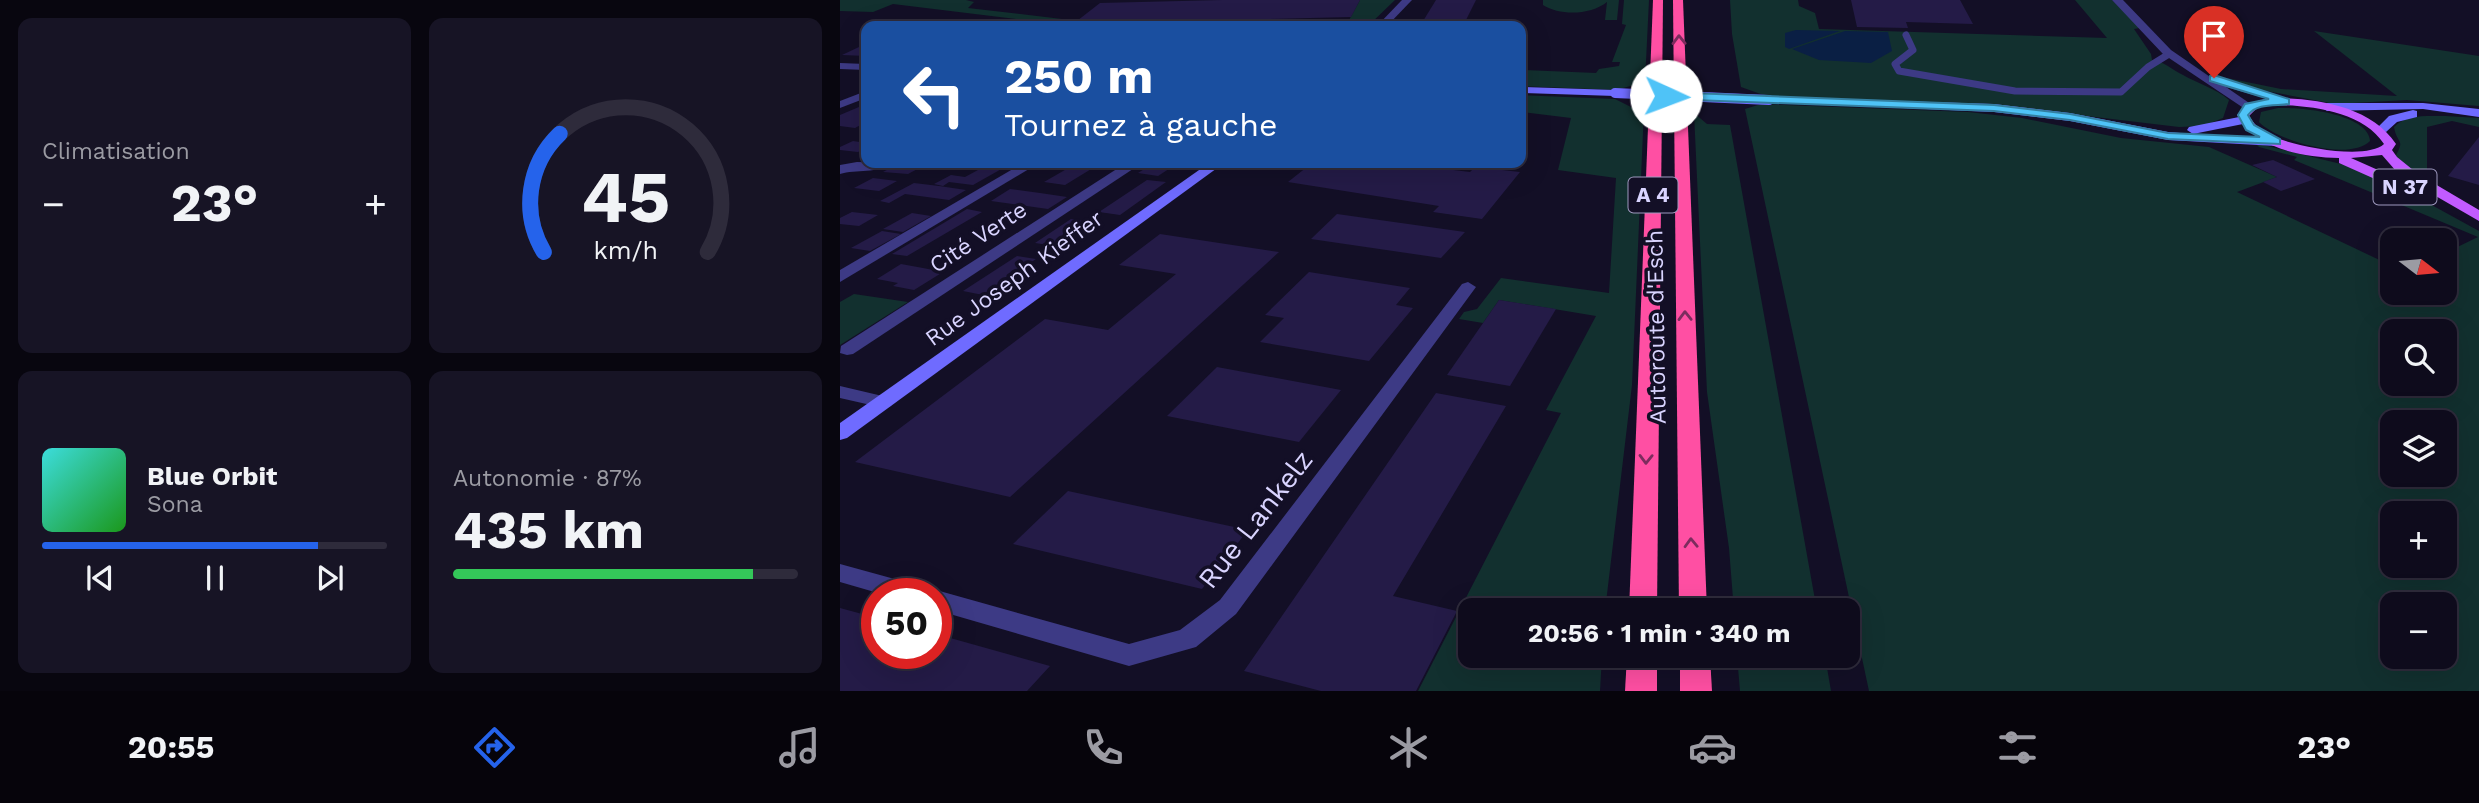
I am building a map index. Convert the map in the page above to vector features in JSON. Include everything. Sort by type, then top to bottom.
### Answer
[{"type":"highway","name":"Autoroute d'Esch","points":[[1643,598],[1658,0]]},
{"type":"highway","name":"Autoroute d'Esch","points":[[1678,0],[1693,598]]},
{"type":"highway","points":[[1641,691],[1642,668]]},
{"type":"highway","points":[[1695,668],[1696,691]]},
{"type":"main road","points":[[1526,90],[1994,108],[2049,114],[2203,139],[2276,142],[2331,155],[2354,156],[2386,150],[2390,144],[2389,137],[2368,121],[2327,107]]},
{"type":"main road","points":[[2276,142],[2261,135],[2244,120],[2244,111],[2249,107],[2285,101],[2327,107],[2366,109],[2423,106],[2474,112]]},
{"type":"main road","points":[[2382,130],[2393,119],[2410,114],[2474,112]]},
{"type":"main road","points":[[2116,127],[2190,131],[2244,120]]},
{"type":"main road","name":"N 37","points":[[2386,150],[2389,159],[2400,170],[2468,208],[2479,219]]},
{"type":"main road","name":"N 37","points":[[2331,155],[2479,219]]},
{"type":"main road","name":"Rue Joseph Kieffer","points":[[840,433],[1210,168]]},
{"type":"street","points":[[1387,21],[1407,0]]},
{"type":"street","points":[[2118,0],[2135,14],[2169,54],[2249,107]]},
{"type":"street","points":[[840,66],[861,67]]},
{"type":"street","points":[[2192,68],[2240,88],[2285,101]]},
{"type":"street","points":[[840,105],[861,96]]},
{"type":"street","points":[[840,170],[852,164],[861,165]]},
{"type":"street","points":[[840,277],[1024,168]]},
{"type":"street","name":"Cité Verte","points":[[847,350],[1127,168]]},
{"type":"street","name":"Rue Lankelz","points":[[952,605],[1129,655],[1187,639],[1228,607],[1468,287]]},
{"type":"street","points":[[840,392],[884,402]]},
{"type":"street","points":[[840,573],[861,579]]},
{"type":"lane","points":[[1906,35],[1913,50],[1895,64],[1899,71],[2028,92],[2121,92],[2130,88],[2136,78],[2155,65],[2160,58],[2169,54]]},
{"type":"green space","points":[[840,0],[966,0],[974,2],[968,8],[1062,19],[1033,21],[893,4],[873,12],[840,11]]},
{"type":"green space","points":[[1360,0],[1395,0],[1373,21],[1349,21]]},
{"type":"green space","points":[[1543,0],[1619,0],[1617,20],[1605,20],[1607,2],[1584,12],[1567,12],[1550,9],[1543,5]]},
{"type":"green space","points":[[1624,0],[1649,0],[1645,82],[1616,90],[1526,86],[1526,70],[1596,73],[1599,69],[1619,66],[1620,62],[1612,62],[1626,25],[1622,24]]},
{"type":"green space","points":[[1730,0],[1798,0],[1799,6],[1815,13],[1819,29],[2107,38],[2075,0],[2112,0],[2140,28],[2134,29],[2151,54],[2152,60],[2229,100],[2223,118],[2203,126],[2179,127],[1993,105],[1769,97],[1741,87],[1732,34]]},
{"type":"green space","points":[[2314,31],[2479,56],[2479,106],[2407,100],[2335,104],[2256,89],[2227,78],[2281,89],[2397,96]]},
{"type":"green space","points":[[1526,95],[1615,99],[1635,109],[1644,109],[1632,385],[1607,598],[1466,598],[1561,413],[1546,410],[1596,316],[1499,300],[1483,323],[1459,319],[1464,312],[1477,309],[1501,278],[1609,293],[1616,178],[1558,170],[1571,118],[1526,113]]},
{"type":"green space","points":[[1761,104],[1968,112],[2022,118],[2121,138],[2209,147],[2277,177],[2237,192],[2380,260],[2380,305],[2457,305],[2457,247],[2478,237],[2294,160],[2297,157],[2259,147],[2255,143],[2345,165],[2408,192],[2479,231],[2479,691],[1869,691],[1860,649],[1860,598],[1849,598],[1745,109]]},
{"type":"green space","points":[[2278,108],[2316,111],[2346,118],[2358,124],[2370,141],[2360,147],[2346,150],[2296,142],[2259,122],[2261,112]]},
{"type":"green space","points":[[1694,113],[1707,124],[1730,125],[1815,598],[1733,598],[1729,548],[1707,392]]},
{"type":"green space","points":[[2411,118],[2479,118],[2479,127],[2452,121],[2427,127],[2427,174],[2435,180],[2428,182],[2395,157],[2400,144],[2394,127]]},
{"type":"green space","points":[[854,294],[908,302],[840,345],[840,302]]},
{"type":"green space","points":[[1458,613],[1458,668],[1601,668],[1600,691],[1418,691]]},
{"type":"green space","points":[[1738,668],[1827,668],[1831,691],[1740,691]]},
{"type":"water","points":[[1796,30],[1840,31],[1789,49],[1785,47],[1785,33]]},
{"type":"water","points":[[1845,31],[1888,32],[1892,51],[1871,63],[1819,60],[1792,49]]},
{"type":"building","points":[[1360,0],[1351,17],[1077,21],[1100,3]]},
{"type":"building","points":[[1436,0],[1476,0],[1466,21],[1423,21]]},
{"type":"building","points":[[1851,0],[1960,0],[1973,24],[1906,22],[1908,28],[1857,27]]},
{"type":"building","points":[[859,47],[861,47],[861,56],[842,55]]},
{"type":"building","points":[[861,106],[861,125],[855,128],[840,126],[840,115]]},
{"type":"building","points":[[2479,137],[2479,185],[2448,176]]},
{"type":"building","points":[[853,141],[861,142],[861,150],[858,152],[840,150],[840,147]]},
{"type":"building","points":[[2273,160],[2315,179],[2281,191],[2263,182],[2277,177],[2252,165]]},
{"type":"building","points":[[891,168],[919,168],[908,174],[883,172]]},
{"type":"building","points":[[982,168],[1003,168],[973,185],[949,182],[943,186],[934,184],[951,175],[965,177]]},
{"type":"building","points":[[1068,168],[1093,168],[1065,185],[1044,182]]},
{"type":"building","points":[[1146,168],[1170,168],[1158,176],[1138,173]]},
{"type":"building","points":[[1306,168],[1437,168],[1470,172],[1474,168],[1484,168],[1520,172],[1482,219],[1433,212],[1439,206],[1288,182]]},
{"type":"building","points":[[873,178],[897,181],[879,191],[854,188]]},
{"type":"building","points":[[1147,180],[1166,182],[1120,215],[1099,212]]},
{"type":"building","points":[[914,183],[966,190],[949,200],[905,194],[889,203],[880,201]]},
{"type":"building","points":[[1010,189],[1067,197],[1048,209],[991,201]]},
{"type":"building","points":[[967,209],[982,212],[907,256],[892,254]]},
{"type":"building","points":[[852,212],[878,215],[859,226],[840,224],[840,218]]},
{"type":"building","points":[[912,213],[931,216],[903,232],[883,229]]},
{"type":"building","points":[[1337,214],[1465,232],[1441,258],[1311,239]]},
{"type":"building","points":[[1071,219],[1091,222],[1055,246],[1035,243]]},
{"type":"building","points":[[882,231],[901,234],[870,251],[851,248]]},
{"type":"building","points":[[1160,234],[1279,252],[1010,497],[855,462],[1045,319],[1108,330],[1176,274],[1119,265]]},
{"type":"building","points":[[1017,256],[1036,259],[983,295],[963,291]]},
{"type":"building","points":[[901,264],[943,272],[914,290],[893,286],[898,283],[877,279]]},
{"type":"building","points":[[1309,272],[1410,288],[1396,305],[1413,308],[1369,361],[1260,342],[1284,318],[1265,315]]},
{"type":"building","points":[[1499,300],[1556,309],[1510,386],[1447,375]]},
{"type":"building","points":[[1217,367],[1341,390],[1299,442],[1167,416]]},
{"type":"building","points":[[1436,393],[1506,406],[1393,596],[1457,611],[1416,691],[1321,691],[1244,671]]},
{"type":"building","points":[[1068,491],[1248,530],[1202,589],[1013,544]]},
{"type":"building","points":[[840,608],[861,614],[861,669],[952,669],[952,638],[1050,666],[1027,691],[840,691]]},
{"type":"route","points":[[1666,96],[1994,108],[2070,117],[2168,136],[2276,142],[2250,127],[2243,115],[2244,111],[2258,103],[2285,101],[2214,78]]}]
